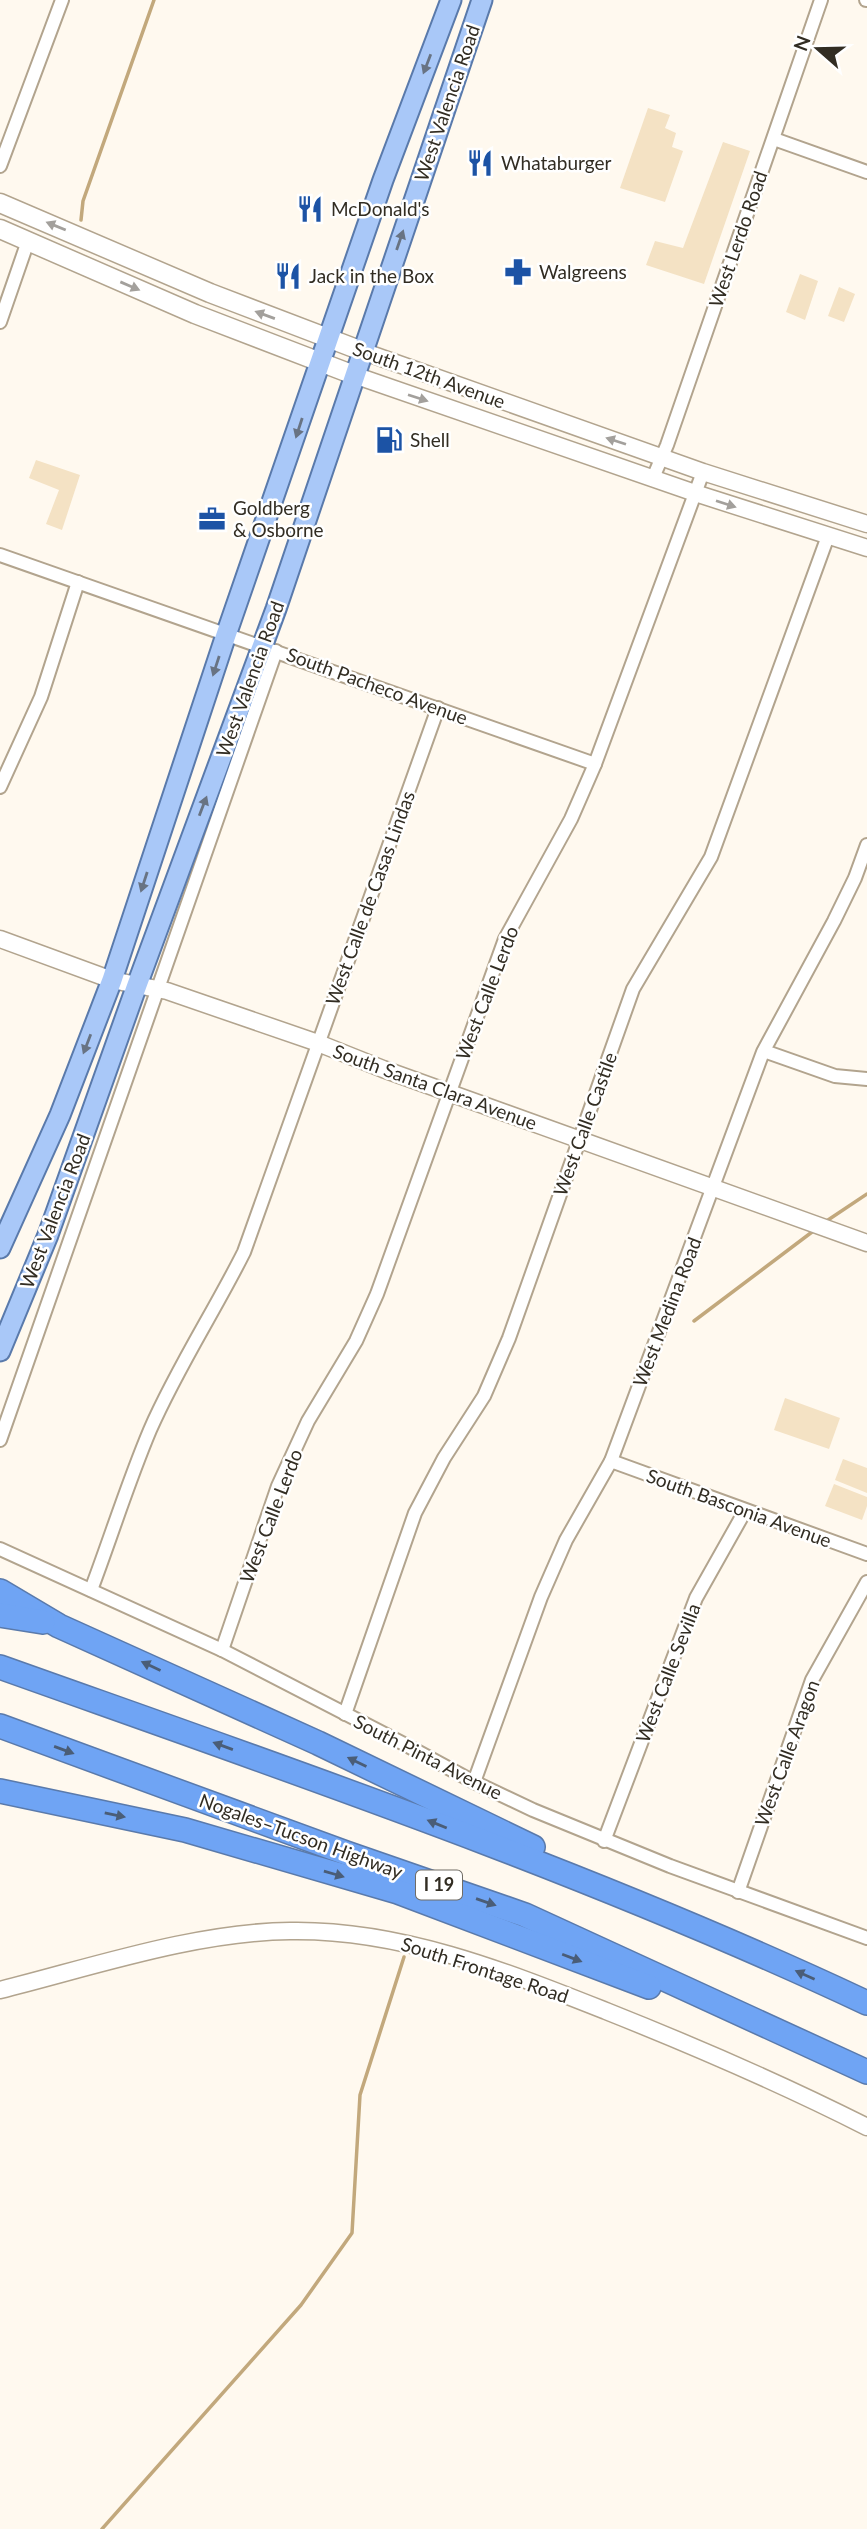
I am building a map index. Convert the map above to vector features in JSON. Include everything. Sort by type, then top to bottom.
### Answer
[{"type":"highway","points":[[0,1591],[59,1626],[318,1743],[705,1930],[867,2003]]},
{"type":"highway","points":[[0,1615],[59,1626]]},
{"type":"highway","points":[[0,1667],[404,1811],[705,1930]]},
{"type":"highway","name":"Nogales–Tucson Highway","points":[[0,1726],[526,1916],[867,2072]]},
{"type":"highway","points":[[0,1791],[185,1830],[398,1892],[845,2062]]},
{"type":"main road","name":"West Valencia Road","points":[[0,1248],[60,1115],[112,980],[226,635],[388,167],[452,0]]},
{"type":"main road","name":"West Valencia Road","points":[[0,1351],[48,1236],[136,985],[268,649],[276,609],[482,0]]},
{"type":"main road","points":[[442,26],[470,36]]},
{"type":"main road","name":"South 12th Avenue","points":[[0,204],[241,306],[362,351]]},
{"type":"main road","name":"South 12th Avenue","points":[[0,229],[195,314],[354,375]]},
{"type":"main road","points":[[73,261],[103,261],[111,258],[113,250]]},
{"type":"street","points":[[0,166],[62,0]]},
{"type":"street","name":"West Lerdo Road","points":[[653,478],[821,0]]},
{"type":"street","points":[[774,139],[867,172]]},
{"type":"street","points":[[0,322],[28,242]]},
{"type":"street","name":"South 12th Avenue","points":[[362,351],[703,472],[867,524]]},
{"type":"street","name":"South 12th Avenue","points":[[354,375],[695,494],[867,548]]},
{"type":"street","name":"West Calle Lerdo","points":[[222,1650],[278,1486],[308,1421],[356,1341],[377,1294],[505,939],[571,819],[595,764],[703,472]]},
{"type":"street","name":"West Calle Castile","points":[[345,1714],[415,1514],[444,1458],[484,1396],[509,1338],[633,989],[711,857],[828,536]]},
{"type":"street","name":"South Pacheco Avenue","points":[[0,555],[595,764]]},
{"type":"street","points":[[0,787],[41,697],[78,582]]},
{"type":"street","name":"West Valencia Road","points":[[0,1440],[159,989],[268,649]]},
{"type":"street","name":"West Calle de Casas Lindas","points":[[91,1590],[149,1432],[177,1374],[219,1302],[244,1251],[438,708]]},
{"type":"street","name":"West Medina Road","points":[[474,1782],[541,1597],[566,1540],[611,1461],[764,1051],[834,922],[867,845]]},
{"type":"street","name":"South Santa Clara Avenue","points":[[0,939],[112,980],[159,989],[318,1043],[867,1243]]},
{"type":"street","points":[[764,1051],[835,1076],[867,1079]]},
{"type":"street","name":"South Basconia Avenue","points":[[611,1461],[867,1554]]},
{"type":"street","name":"West Calle Sevilla","points":[[604,1841],[696,1598],[745,1511]]},
{"type":"street","name":"South Pinta Avenue","points":[[0,1549],[222,1650],[474,1782],[604,1841],[867,1938]]},
{"type":"street","name":"West Calle Aragon","points":[[738,1892],[813,1680],[867,1582]]},
{"type":"street","name":"South Frontage Road","points":[[0,1990],[184,1943],[253,1933],[322,1931],[390,1940],[457,1957],[562,1993],[766,2078],[867,2127]]},
{"type":"shaded area","points":[[648,108],[670,115],[665,128],[676,133],[672,147],[683,151],[665,202],[620,188]]},
{"type":"shaded area","points":[[723,142],[750,151],[704,284],[646,265],[655,241],[683,248]]},
{"type":"shaded area","points":[[800,274],[818,281],[805,320],[786,312]]},
{"type":"shaded area","points":[[839,287],[855,294],[844,322],[828,316]]},
{"type":"shaded area","points":[[36,460],[80,475],[62,530],[46,524],[59,490],[29,478]]},
{"type":"shaded area","points":[[785,1398],[840,1418],[829,1449],[774,1430]]},
{"type":"shaded area","points":[[843,1459],[867,1468],[867,1493],[835,1480]]},
{"type":"shaded area","points":[[834,1484],[867,1497],[862,1520],[825,1506]]},
{"type":"waterway","points":[[81,220],[83,201],[154,0]]},
{"type":"waterway","points":[[825,1222],[867,1194]]},
{"type":"waterway","points":[[694,1321],[816,1229]]},
{"type":"waterway","points":[[102,2529],[301,2305],[352,2233],[360,2095],[404,1957]]},
{"type":"place","name":"Whataburger","points":[[480,163]]},
{"type":"place","name":"McDonald's","points":[[310,209]]},
{"type":"place","name":"Walgreens","points":[[518,272]]},
{"type":"place","name":"Jack in the Box","points":[[288,276]]},
{"type":"place","name":"Shell","points":[[389,440]]},
{"type":"place","name":"Goldberg & Osborne","points":[[212,519]]}]
